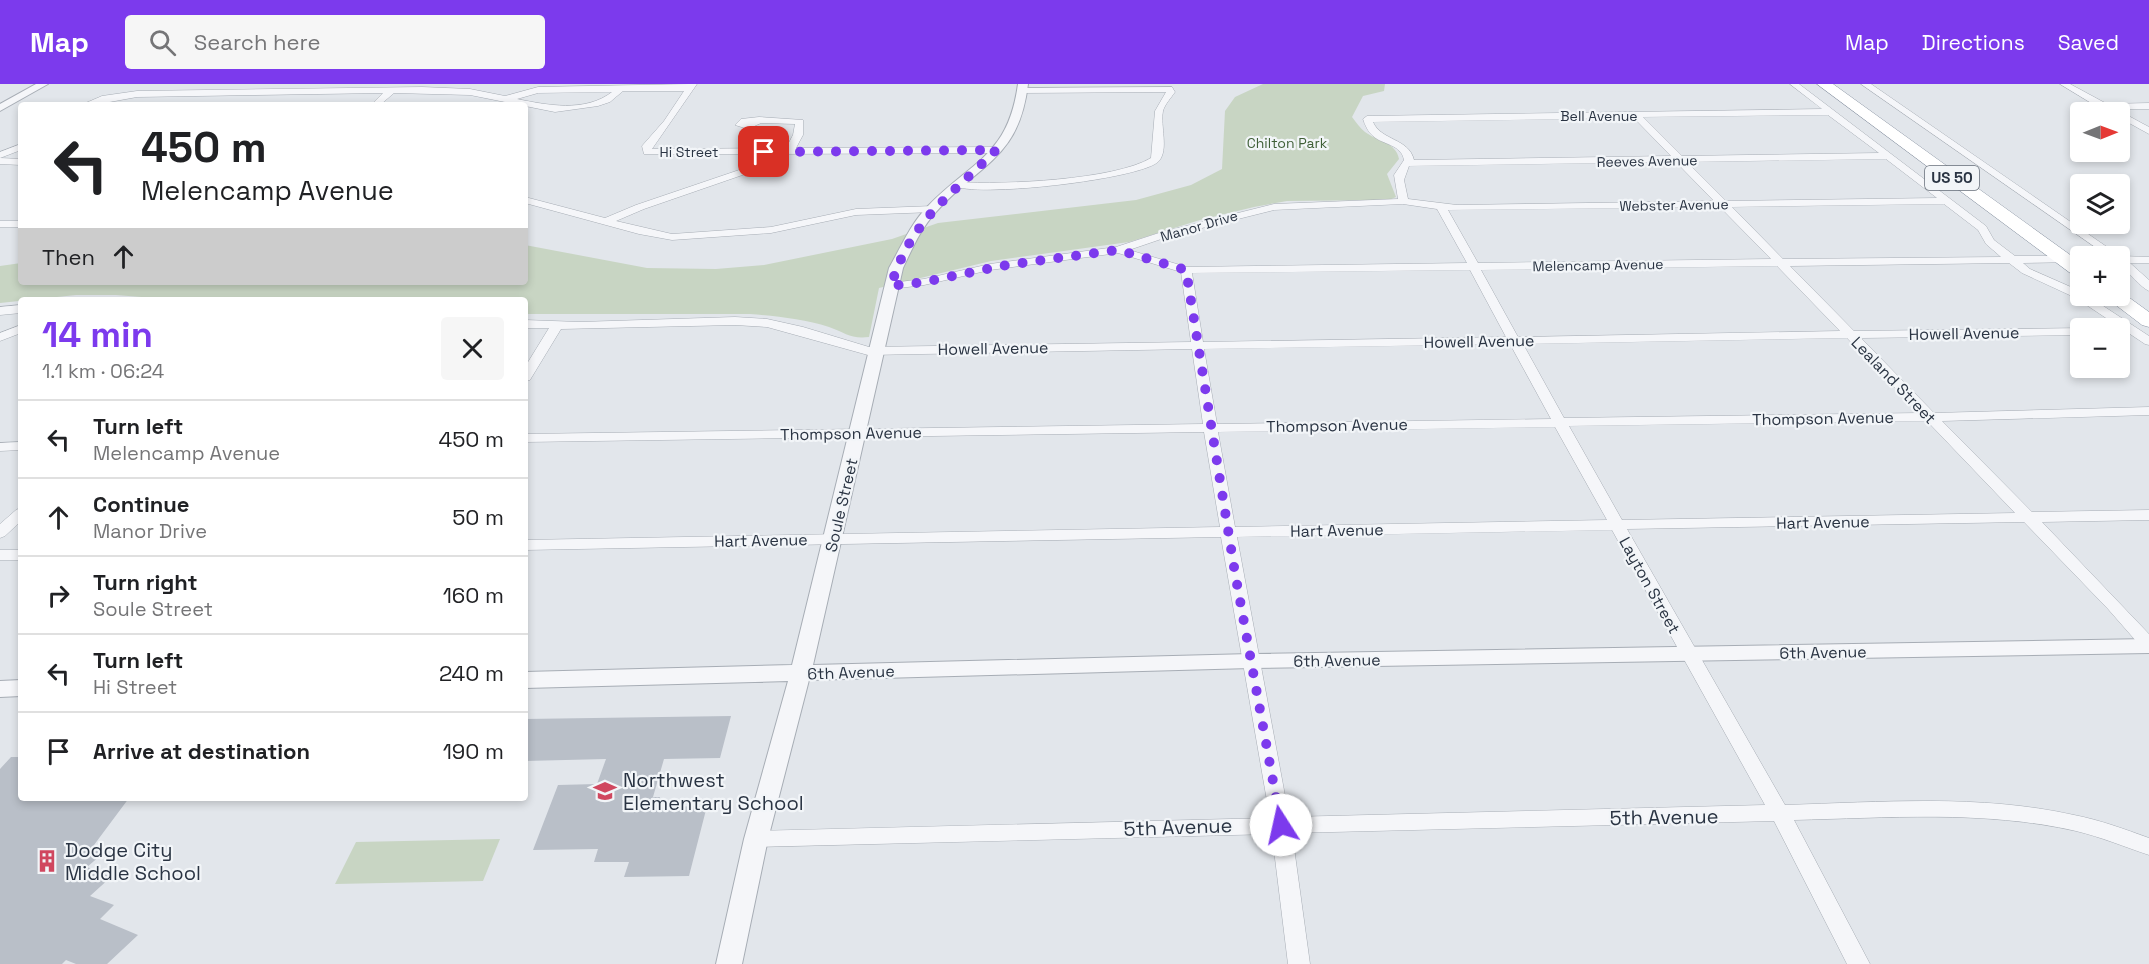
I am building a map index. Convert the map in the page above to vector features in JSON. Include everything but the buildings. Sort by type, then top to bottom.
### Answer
[{"type":"highway","name":"US 50","points":[[1824,84],[2070,257]]},
{"type":"highway","points":[[2123,306],[2142,326]]},
{"type":"street","points":[[0,108],[43,84]]},
{"type":"street","points":[[1794,84],[1982,228],[1990,242],[2012,260],[2040,279],[2070,291]]},
{"type":"street","points":[[1865,84],[2100,246]]},
{"type":"street","points":[[2064,84],[2095,102]]},
{"type":"street","points":[[503,99],[538,90],[691,86]]},
{"type":"street","name":"Hi Street","points":[[691,86],[667,123],[647,146],[647,152],[996,150]]},
{"type":"street","points":[[958,185],[999,187],[1028,184],[1116,173],[1148,166],[1155,162],[1158,156],[1157,118],[1170,90],[1023,87]]},
{"type":"street","name":"Soule Street","points":[[729,964],[756,839],[801,673],[896,268],[907,246],[933,209],[1012,132],[1019,112],[1023,87]]},
{"type":"street","points":[[528,105],[566,109],[601,102],[615,95],[621,88]]},
{"type":"street","points":[[94,102],[137,94],[392,90],[470,92],[516,102]]},
{"type":"street","points":[[378,102],[392,90]]},
{"type":"street","points":[[189,102],[209,93]]},
{"type":"street","points":[[2130,106],[2149,106]]},
{"type":"street","name":"Bell Avenue","points":[[1406,164],[1409,155],[1403,148],[1378,136],[1371,130],[1367,119],[1830,112]]},
{"type":"street","name":"Lealand Street","points":[[1637,116],[1725,204],[2028,519],[2114,604],[2149,645]]},
{"type":"street","points":[[759,120],[800,122],[798,135],[789,152]]},
{"type":"street","points":[[2130,121],[2149,131]]},
{"type":"street","points":[[0,155],[18,148]]},
{"type":"street","points":[[608,221],[640,207],[751,169],[762,159],[764,152]]},
{"type":"street","name":"Reeves Avenue","points":[[1406,164],[1888,156]]},
{"type":"street","points":[[0,161],[18,162]]},
{"type":"street","points":[[1403,201],[1397,183],[1401,170],[1406,164]]},
{"type":"street","points":[[528,201],[643,232],[672,237],[771,230],[856,212],[933,209]]},
{"type":"street","name":"Webster Avenue","points":[[1403,201],[1441,206],[1946,201]]},
{"type":"street","name":"Manor Drive","points":[[891,286],[924,282],[1000,266],[1118,250],[1177,231],[1274,207],[1403,201]]},
{"type":"street","name":"Layton Street","points":[[1441,206],[1559,423],[1780,814],[1859,964]]},
{"type":"street","points":[[0,224],[18,224]]},
{"type":"street","name":"Melencamp Avenue","points":[[1118,250],[1186,270],[2070,259]]},
{"type":"street","points":[[2130,260],[2149,260]]},
{"type":"street","points":[[2130,268],[2149,288]]},
{"type":"street","points":[[1186,270],[1228,532],[1281,825],[1292,930],[1299,964]]},
{"type":"street","points":[[2103,306],[2142,326],[2149,341]]},
{"type":"street","points":[[0,311],[18,309]]},
{"type":"street","points":[[528,324],[557,326],[735,321],[767,323],[799,330],[854,348],[877,350]]},
{"type":"street","points":[[528,371],[557,326]]},
{"type":"street","points":[[0,338],[18,330]]},
{"type":"street","name":"Howell Avenue","points":[[877,350],[2070,331]]},
{"type":"street","name":"Thompson Avenue","points":[[528,438],[1929,417],[2149,411]]},
{"type":"street","points":[[0,447],[18,446]]},
{"type":"street","name":"Hart Avenue","points":[[528,545],[2149,515]]},
{"type":"street","points":[[0,533],[18,516]]},
{"type":"street","points":[[0,555],[18,555]]},
{"type":"street","name":"6th Avenue","points":[[528,680],[1251,661],[2149,645]]},
{"type":"street","points":[[0,689],[18,688]]},
{"type":"street","name":"5th Avenue","points":[[756,839],[1930,809],[2016,814],[2097,828],[2149,847]]},
{"type":"green space","name":"Chilton Park","points":[[1263,84],[1385,84],[1384,91],[1363,96],[1352,117],[1365,132],[1390,145],[1397,153],[1399,159],[1387,174],[1396,197],[1389,200],[1287,201],[1200,220],[1129,242],[991,261],[879,288],[869,337],[852,336],[829,327],[800,320],[750,314],[528,314],[528,297],[76,295],[18,297],[18,301],[0,303],[0,266],[18,263],[18,285],[528,285],[528,246],[647,268],[716,269],[764,265],[892,239],[938,223],[1136,200],[1191,185],[1222,169],[1225,111],[1235,97]]},
{"type":"green space","points":[[500,839],[483,881],[335,884],[356,842]]},
{"type":"place","name":"Northwest Elementary School","points":[[605,791]]},
{"type":"place","name":"Dodge City Middle School","points":[[47,861]]},
{"type":"route","points":[[764,152],[996,150],[922,221],[896,268],[891,286],[914,284],[990,267],[1118,250],[1186,270],[1235,573],[1281,825]]}]
